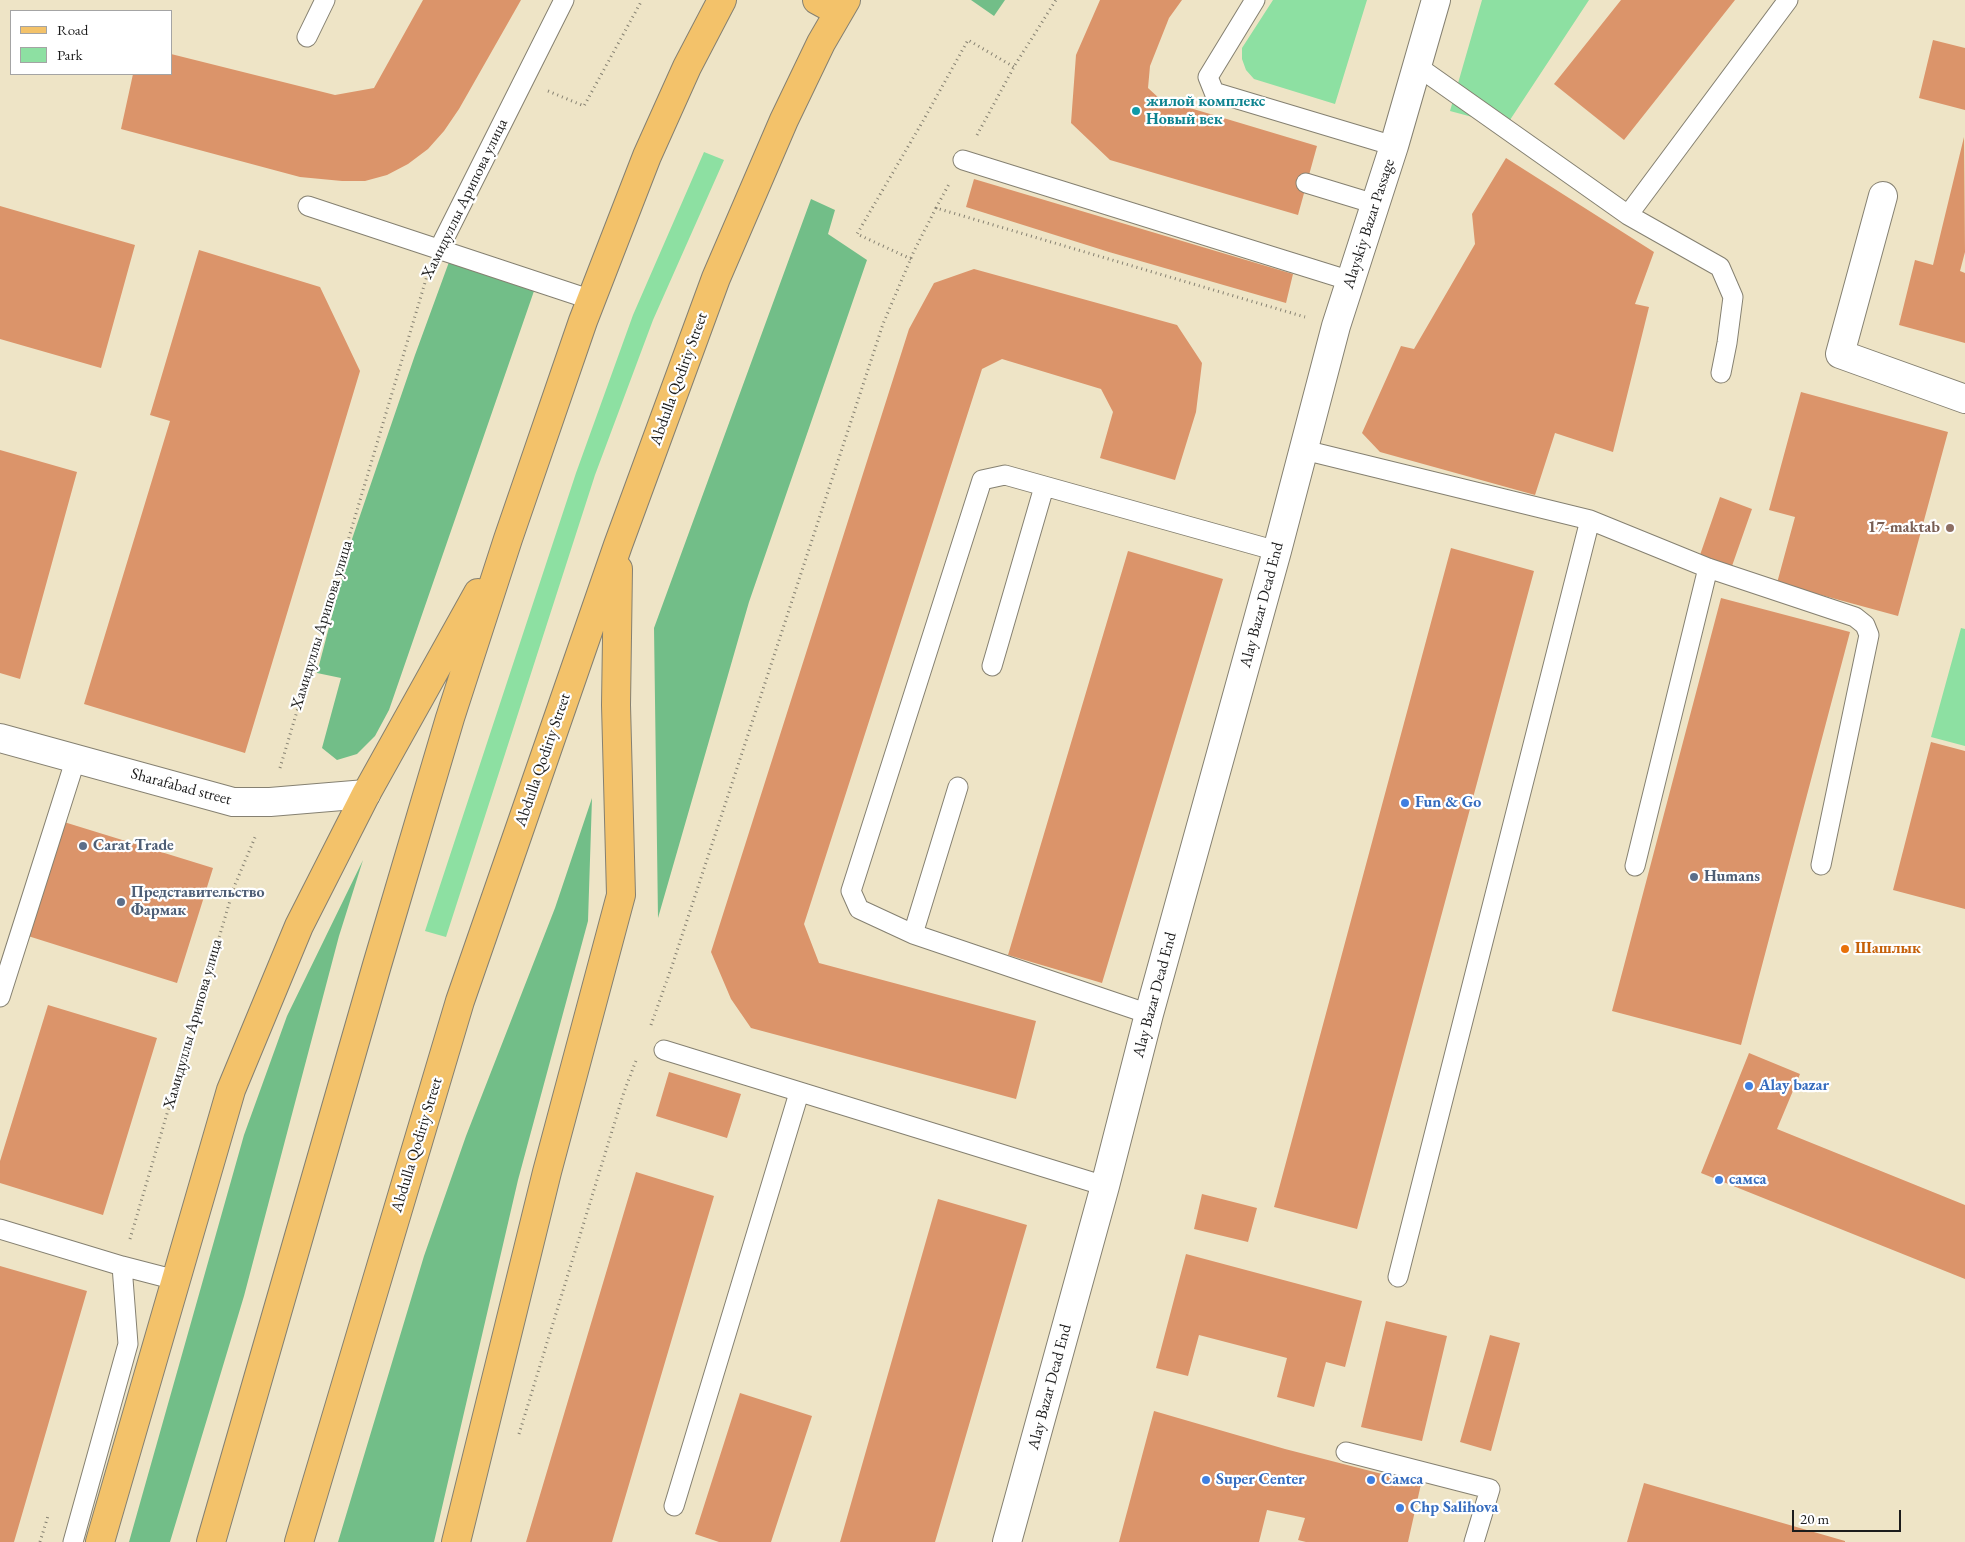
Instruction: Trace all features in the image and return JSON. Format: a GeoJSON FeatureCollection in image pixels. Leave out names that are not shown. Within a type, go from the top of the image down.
{"type":"FeatureCollection","features":[{"type":"Feature","properties":{"kind":"main road"},"geometry":{"type":"LineString","coordinates":[[211,1542],[382,946],[450,718],[508,539],[583,321],[647,156],[687,67],[722,0]]}},
{"type":"Feature","properties":{"kind":"main road","name":"Abdulla Qodiriy Street"},"geometry":{"type":"LineString","coordinates":[[299,1542],[460,1001],[618,545],[716,278],[784,120],[821,43],[834,4]]}},
{"type":"Feature","properties":{"kind":"main road"},"geometry":{"type":"LineString","coordinates":[[100,1542],[230,1090],[299,926],[366,794],[508,539]]}},
{"type":"Feature","properties":{"kind":"main road"},"geometry":{"type":"LineString","coordinates":[[456,1542],[547,1172],[621,895],[616,705],[618,545]]}},
{"type":"Feature","properties":{"kind":"street","name":"Alayskiy Bazar Passage"},"geometry":{"type":"LineString","coordinates":[[1304,450],[1336,326],[1394,146],[1436,0]]}},
{"type":"Feature","properties":{"kind":"street"},"geometry":{"type":"LineString","coordinates":[[1883,196],[1840,354],[1965,399]]}},
{"type":"Feature","properties":{"kind":"street","name":"Alay Bazar Dead End"},"geometry":{"type":"LineString","coordinates":[[1007,1542],[1105,1186],[1149,1014],[1304,450]]}},
{"type":"Feature","properties":{"kind":"street","name":"Sharafabad street"},"geometry":{"type":"LineString","coordinates":[[0,738],[233,802],[270,802],[366,794]]}},
{"type":"Feature","properties":{"kind":"lane"},"geometry":{"type":"LineString","coordinates":[[307,37],[325,0]]}},
{"type":"Feature","properties":{"kind":"lane","name":"Хамидуллы Арипова улица"},"geometry":{"type":"LineString","coordinates":[[439,249],[564,0]]}},
{"type":"Feature","properties":{"kind":"lane"},"geometry":{"type":"LineString","coordinates":[[1255,0],[1208,76],[1214,92],[1394,146]]}},
{"type":"Feature","properties":{"kind":"lane"},"geometry":{"type":"LineString","coordinates":[[1628,215],[1788,0]]}},
{"type":"Feature","properties":{"kind":"lane"},"geometry":{"type":"LineString","coordinates":[[1417,66],[1628,215],[1720,266],[1733,297],[1721,373]]}},
{"type":"Feature","properties":{"kind":"lane"},"geometry":{"type":"LineString","coordinates":[[963,160],[1351,281]]}},
{"type":"Feature","properties":{"kind":"lane"},"geometry":{"type":"LineString","coordinates":[[1306,183],[1375,204]]}},
{"type":"Feature","properties":{"kind":"lane"},"geometry":{"type":"LineString","coordinates":[[308,206],[592,300]]}},
{"type":"Feature","properties":{"kind":"lane"},"geometry":{"type":"LineString","coordinates":[[1304,450],[1590,520],[1708,568],[1855,617],[1865,624],[1869,636],[1820,865]]}},
{"type":"Feature","properties":{"kind":"lane"},"geometry":{"type":"LineString","coordinates":[[1149,1014],[913,934],[859,909],[850,891],[982,480],[1005,475],[1277,552]]}},
{"type":"Feature","properties":{"kind":"lane"},"geometry":{"type":"LineString","coordinates":[[992,666],[1044,487]]}},
{"type":"Feature","properties":{"kind":"lane"},"geometry":{"type":"LineString","coordinates":[[1398,1277],[1590,520]]}},
{"type":"Feature","properties":{"kind":"lane"},"geometry":{"type":"LineString","coordinates":[[1635,866],[1708,568]]}},
{"type":"Feature","properties":{"kind":"lane"},"geometry":{"type":"LineString","coordinates":[[0,997],[76,758]]}},
{"type":"Feature","properties":{"kind":"lane"},"geometry":{"type":"LineString","coordinates":[[913,934],[958,787]]}},
{"type":"Feature","properties":{"kind":"lane"},"geometry":{"type":"LineString","coordinates":[[664,1050],[1105,1186]]}},
{"type":"Feature","properties":{"kind":"lane"},"geometry":{"type":"LineString","coordinates":[[674,1506],[799,1093]]}},
{"type":"Feature","properties":{"kind":"lane"},"geometry":{"type":"LineString","coordinates":[[0,1229],[122,1266],[176,1280]]}},
{"type":"Feature","properties":{"kind":"lane"},"geometry":{"type":"LineString","coordinates":[[73,1542],[128,1344],[122,1266]]}},
{"type":"Feature","properties":{"kind":"lane"},"geometry":{"type":"LineString","coordinates":[[1346,1452],[1490,1489],[1474,1542]]}},
{"type":"Feature","properties":{"kind":"path"},"geometry":{"type":"LineString","coordinates":[[523,80],[584,106],[642,0]]}},
{"type":"Feature","properties":{"kind":"path"},"geometry":{"type":"LineString","coordinates":[[648,1033],[883,324],[911,259],[936,208],[1014,67],[1056,0]]}},
{"type":"Feature","properties":{"kind":"path"},"geometry":{"type":"LineString","coordinates":[[911,259],[857,234],[968,40],[1014,67]]}},
{"type":"Feature","properties":{"kind":"path"},"geometry":{"type":"LineString","coordinates":[[936,208],[1336,326]]}},
{"type":"Feature","properties":{"kind":"path","name":"Хамидуллы Арипова улица"},"geometry":{"type":"LineString","coordinates":[[122,1266],[234,887],[270,802],[429,269],[439,249]]}},
{"type":"Feature","properties":{"kind":"path"},"geometry":{"type":"LineString","coordinates":[[517,1439],[624,1092],[641,1050]]}},
{"type":"Feature","properties":{"kind":"green space"},"geometry":{"type":"Polygon","coordinates":[[[971,0],[1005,0],[994,16],[971,0]]]}},
{"type":"Feature","properties":{"kind":"green space"},"geometry":{"type":"Polygon","coordinates":[[[1273,0],[1367,0],[1335,104],[1254,79],[1246,70],[1242,59],[1242,48],[1273,0]]]}},
{"type":"Feature","properties":{"kind":"green space"},"geometry":{"type":"Polygon","coordinates":[[[1482,0],[1589,0],[1506,126],[1450,111],[1482,0]]]}},
{"type":"Feature","properties":{"kind":"green space"},"geometry":{"type":"Polygon","coordinates":[[[704,152],[724,160],[653,320],[595,475],[446,937],[425,931],[576,473],[633,315],[704,152]]]}},
{"type":"Feature","properties":{"kind":"green space"},"geometry":{"type":"Polygon","coordinates":[[[811,199],[835,210],[828,234],[867,260],[749,602],[658,918],[654,628],[811,199]]]}},
{"type":"Feature","properties":{"kind":"green space"},"geometry":{"type":"Polygon","coordinates":[[[449,262],[534,291],[389,710],[375,736],[357,754],[337,760],[322,748],[341,678],[317,673],[352,539],[449,262]]]}},
{"type":"Feature","properties":{"kind":"green space"},"geometry":{"type":"Polygon","coordinates":[[[1961,628],[1965,629],[1965,746],[1931,737],[1961,628]]]}},
{"type":"Feature","properties":{"kind":"green space"},"geometry":{"type":"Polygon","coordinates":[[[592,798],[588,921],[518,1180],[434,1542],[338,1542],[424,1256],[466,1136],[555,908],[592,798]]]}},
{"type":"Feature","properties":{"kind":"green space"},"geometry":{"type":"Polygon","coordinates":[[[363,860],[339,936],[244,1296],[170,1542],[129,1542],[244,1135],[287,1016],[363,860]]]}},
{"type":"Feature","properties":{"kind":"building"},"geometry":{"type":"Polygon","coordinates":[[[423,0],[521,0],[459,109],[444,131],[428,149],[408,164],[387,175],[365,181],[300,177],[121,129],[133,75],[172,75],[172,54],[335,95],[374,88],[423,0]]]}},
{"type":"Feature","properties":{"kind":"building","name":"жилой комплекс Новый век"},"geometry":{"type":"Polygon","coordinates":[[[1100,0],[1182,0],[1169,18],[1150,66],[1148,88],[1160,99],[1317,146],[1298,215],[1110,160],[1071,123],[1076,55],[1100,0]]]}},
{"type":"Feature","properties":{"kind":"building"},"geometry":{"type":"Polygon","coordinates":[[[1621,0],[1735,0],[1624,140],[1554,84],[1621,0]]]}},
{"type":"Feature","properties":{"kind":"building"},"geometry":{"type":"Polygon","coordinates":[[[1933,40],[1965,48],[1965,110],[1919,98],[1933,40]]]}},
{"type":"Feature","properties":{"kind":"building"},"geometry":{"type":"Polygon","coordinates":[[[1964,137],[1965,252],[1960,271],[1965,273],[1965,343],[1899,325],[1915,260],[1933,265],[1964,137]]]}},
{"type":"Feature","properties":{"kind":"building"},"geometry":{"type":"Polygon","coordinates":[[[1506,158],[1654,252],[1635,304],[1649,307],[1613,452],[1555,433],[1535,495],[1380,452],[1362,433],[1401,346],[1414,349],[1475,244],[1472,214],[1506,158]]]}},
{"type":"Feature","properties":{"kind":"building"},"geometry":{"type":"Polygon","coordinates":[[[974,179],[1293,274],[1286,303],[1109,252],[966,207],[974,179]]]}},
{"type":"Feature","properties":{"kind":"building"},"geometry":{"type":"Polygon","coordinates":[[[0,206],[135,245],[101,368],[0,339],[0,206]]]}},
{"type":"Feature","properties":{"kind":"building"},"geometry":{"type":"Polygon","coordinates":[[[199,250],[320,287],[360,371],[245,753],[84,704],[170,421],[150,415],[199,250]]]}},
{"type":"Feature","properties":{"kind":"building"},"geometry":{"type":"Polygon","coordinates":[[[974,269],[1177,325],[1202,363],[1196,412],[1175,480],[1100,458],[1113,412],[1101,389],[1002,359],[982,369],[804,924],[819,963],[1036,1021],[1016,1099],[751,1028],[731,999],[711,952],[909,329],[934,283],[974,269]]]}},
{"type":"Feature","properties":{"kind":"building"},"geometry":{"type":"Polygon","coordinates":[[[1801,392],[1948,432],[1898,616],[1777,583],[1795,517],[1769,510],[1801,392]]]}},
{"type":"Feature","properties":{"kind":"building"},"geometry":{"type":"Polygon","coordinates":[[[0,450],[77,472],[20,679],[0,673],[0,450]]]}},
{"type":"Feature","properties":{"kind":"building"},"geometry":{"type":"Polygon","coordinates":[[[1720,497],[1752,509],[1732,566],[1700,555],[1720,497]]]}},
{"type":"Feature","properties":{"kind":"building"},"geometry":{"type":"Polygon","coordinates":[[[1451,548],[1534,571],[1357,1229],[1274,1207],[1451,548]]]}},
{"type":"Feature","properties":{"kind":"building"},"geometry":{"type":"Polygon","coordinates":[[[1128,551],[1223,579],[1102,983],[1008,955],[1128,551]]]}},
{"type":"Feature","properties":{"kind":"building"},"geometry":{"type":"Polygon","coordinates":[[[1721,598],[1850,632],[1741,1045],[1612,1011],[1721,598]]]}},
{"type":"Feature","properties":{"kind":"building"},"geometry":{"type":"Polygon","coordinates":[[[1931,742],[1965,751],[1965,909],[1893,890],[1931,742]]]}},
{"type":"Feature","properties":{"kind":"building","name":"Представительство Фармак"},"geometry":{"type":"Polygon","coordinates":[[[64,822],[213,868],[177,983],[28,936],[64,822]]]}},
{"type":"Feature","properties":{"kind":"building"},"geometry":{"type":"Polygon","coordinates":[[[48,1005],[157,1038],[103,1215],[0,1183],[0,1161],[48,1005]]]}},
{"type":"Feature","properties":{"kind":"building"},"geometry":{"type":"Polygon","coordinates":[[[1749,1053],[1800,1074],[1777,1129],[1965,1205],[1965,1279],[1701,1173],[1749,1053]]]}},
{"type":"Feature","properties":{"kind":"building"},"geometry":{"type":"Polygon","coordinates":[[[669,1072],[741,1094],[727,1138],[656,1116],[669,1072]]]}},
{"type":"Feature","properties":{"kind":"building"},"geometry":{"type":"Polygon","coordinates":[[[636,1172],[714,1196],[612,1542],[526,1542],[636,1172]]]}},
{"type":"Feature","properties":{"kind":"building"},"geometry":{"type":"Polygon","coordinates":[[[1202,1194],[1257,1208],[1248,1242],[1194,1229],[1202,1194]]]}},
{"type":"Feature","properties":{"kind":"building"},"geometry":{"type":"Polygon","coordinates":[[[938,1199],[1027,1225],[935,1542],[840,1542],[938,1199]]]}},
{"type":"Feature","properties":{"kind":"building"},"geometry":{"type":"Polygon","coordinates":[[[1186,1254],[1362,1301],[1345,1367],[1326,1362],[1314,1407],[1277,1397],[1287,1358],[1199,1335],[1188,1376],[1156,1368],[1186,1254]]]}},
{"type":"Feature","properties":{"kind":"building"},"geometry":{"type":"Polygon","coordinates":[[[0,1266],[87,1291],[14,1542],[0,1542],[0,1266]]]}},
{"type":"Feature","properties":{"kind":"building"},"geometry":{"type":"Polygon","coordinates":[[[1386,1321],[1447,1336],[1422,1441],[1361,1427],[1386,1321]]]}},
{"type":"Feature","properties":{"kind":"building"},"geometry":{"type":"Polygon","coordinates":[[[1490,1335],[1520,1343],[1491,1451],[1460,1442],[1490,1335]]]}},
{"type":"Feature","properties":{"kind":"building"},"geometry":{"type":"Polygon","coordinates":[[[740,1393],[812,1416],[771,1542],[719,1542],[695,1534],[740,1393]]]}},
{"type":"Feature","properties":{"kind":"building","name":"Super Center"},"geometry":{"type":"Polygon","coordinates":[[[1154,1411],[1285,1449],[1421,1484],[1408,1542],[1306,1542],[1298,1540],[1305,1518],[1267,1510],[1259,1542],[1119,1542],[1154,1411]]]}},
{"type":"Feature","properties":{"kind":"building"},"geometry":{"type":"Polygon","coordinates":[[[1644,1483],[1845,1541],[1845,1542],[1627,1542],[1644,1483]]]}},
{"type":"Feature","properties":{"kind":"place","name":"жилой комплекс Новый век"},"geometry":{"type":"Point","coordinates":[1136,111]}},
{"type":"Feature","properties":{"kind":"place","name":"17-maktab"},"geometry":{"type":"Point","coordinates":[1950,528]}},
{"type":"Feature","properties":{"kind":"place","name":"Fun & Go"},"geometry":{"type":"Point","coordinates":[1405,803]}},
{"type":"Feature","properties":{"kind":"place","name":"Carat Trade"},"geometry":{"type":"Point","coordinates":[83,846]}},
{"type":"Feature","properties":{"kind":"place","name":"Humans"},"geometry":{"type":"Point","coordinates":[1694,877]}},
{"type":"Feature","properties":{"kind":"place","name":"Представительство Фармак"},"geometry":{"type":"Point","coordinates":[121,902]}},
{"type":"Feature","properties":{"kind":"place","name":"Шашлык"},"geometry":{"type":"Point","coordinates":[1845,949]}},
{"type":"Feature","properties":{"kind":"place","name":"Alay bazar"},"geometry":{"type":"Point","coordinates":[1749,1086]}},
{"type":"Feature","properties":{"kind":"place","name":"самса"},"geometry":{"type":"Point","coordinates":[1719,1180]}},
{"type":"Feature","properties":{"kind":"place","name":"Super Center"},"geometry":{"type":"Point","coordinates":[1206,1480]}},
{"type":"Feature","properties":{"kind":"place","name":"Самса"},"geometry":{"type":"Point","coordinates":[1371,1480]}},
{"type":"Feature","properties":{"kind":"place","name":"Chp Salihova"},"geometry":{"type":"Point","coordinates":[1400,1508]}}]}
